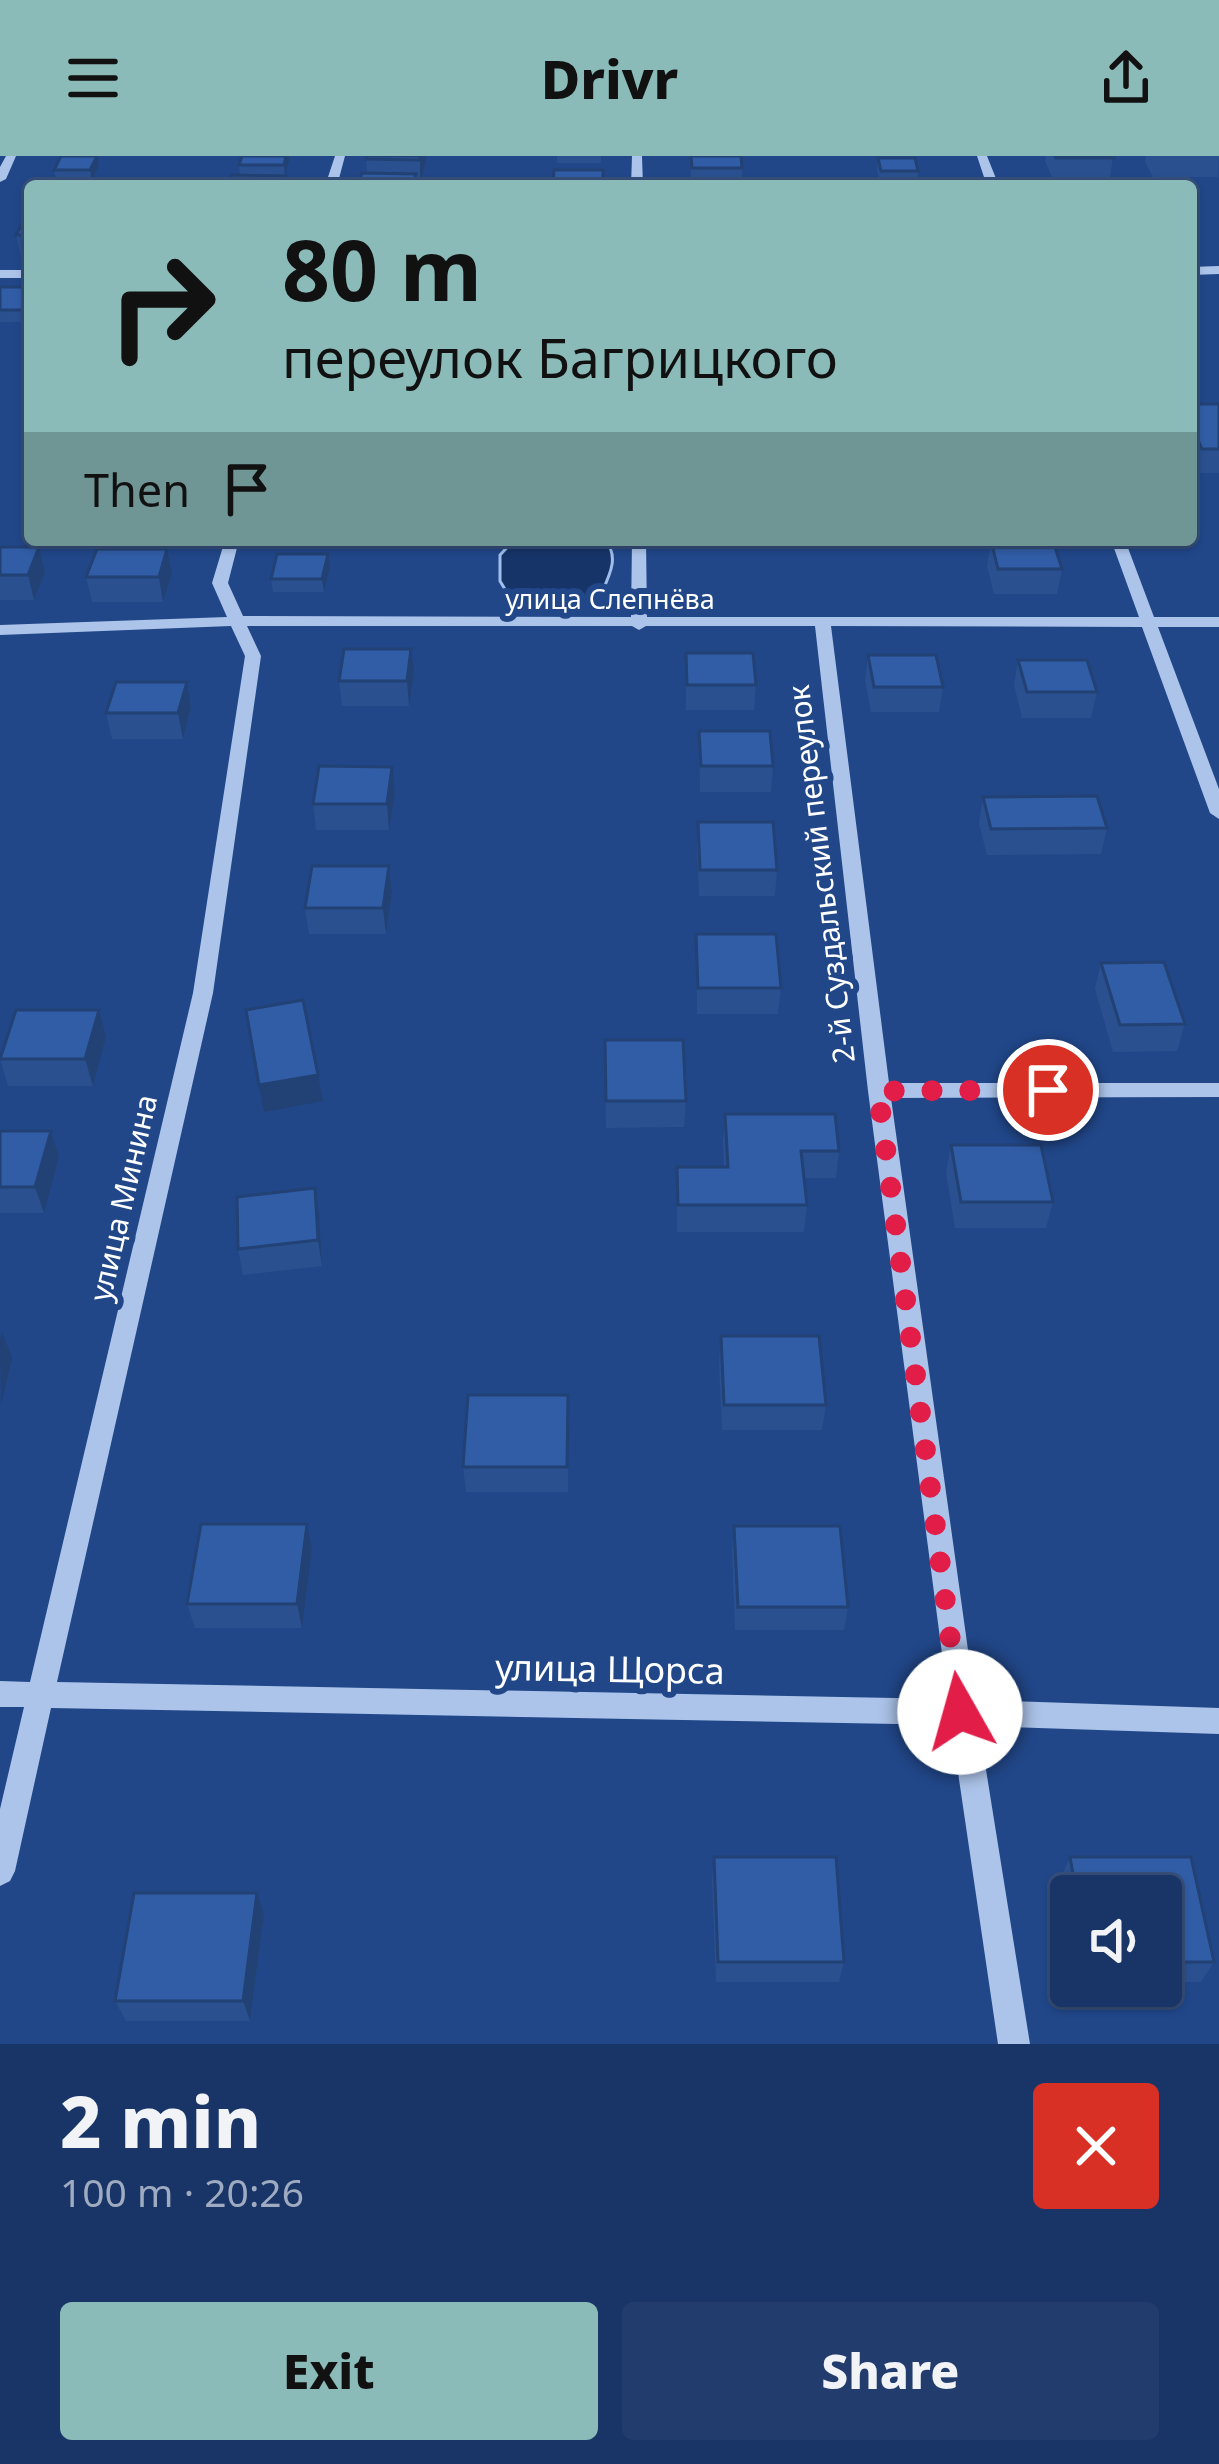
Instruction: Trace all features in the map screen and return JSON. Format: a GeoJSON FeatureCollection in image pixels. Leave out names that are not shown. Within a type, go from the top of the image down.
{"type":"FeatureCollection","features":[{"type":"Feature","properties":{"kind":"street"},"geometry":{"type":"LineString","coordinates":[[0,179],[11,156]]}},
{"type":"Feature","properties":{"kind":"street","name":"улица Минина"},"geometry":{"type":"LineString","coordinates":[[0,1871],[203,993],[253,656],[220,583],[230,546]]}},
{"type":"Feature","properties":{"kind":"street"},"geometry":{"type":"LineString","coordinates":[[639,546],[640,625]]}},
{"type":"Feature","properties":{"kind":"street"},"geometry":{"type":"LineString","coordinates":[[1120,546],[1219,813]]}},
{"type":"Feature","properties":{"kind":"street","name":"улица Слепнёва"},"geometry":{"type":"LineString","coordinates":[[0,630],[237,621],[1219,622]]}},
{"type":"Feature","properties":{"kind":"street","name":"2-й Суздальский переулок"},"geometry":{"type":"LineString","coordinates":[[823,624],[878,1091],[960,1712],[1014,2044]]}},
{"type":"Feature","properties":{"kind":"street"},"geometry":{"type":"LineString","coordinates":[[878,1091],[1219,1090]]}},
{"type":"Feature","properties":{"kind":"street","name":"улица Щорса"},"geometry":{"type":"LineString","coordinates":[[0,1694],[1219,1721]]}},
{"type":"Feature","properties":{"kind":"water"},"geometry":{"type":"Polygon","coordinates":[[[508,546],[609,546],[612,560],[601,594],[574,602],[511,599],[500,581],[500,555],[508,546]]]}},
{"type":"Feature","properties":{"kind":"building"},"geometry":{"type":"Polygon","coordinates":[[[61,156],[97,156],[90,170],[54,170],[61,156]]]}},
{"type":"Feature","properties":{"kind":"building"},"geometry":{"type":"Polygon","coordinates":[[[242,156],[286,156],[284,165],[239,165],[242,156]]]}},
{"type":"Feature","properties":{"kind":"building"},"geometry":{"type":"Polygon","coordinates":[[[367,156],[420,156],[419,160],[367,156]]]}},
{"type":"Feature","properties":{"kind":"building"},"geometry":{"type":"Polygon","coordinates":[[[691,156],[741,156],[742,168],[692,168],[691,156]]]}},
{"type":"Feature","properties":{"kind":"building"},"geometry":{"type":"Polygon","coordinates":[[[1113,156],[1114,158],[1056,158],[1113,156]]]}},
{"type":"Feature","properties":{"kind":"building"},"geometry":{"type":"Polygon","coordinates":[[[878,158],[915,158],[918,171],[881,171],[878,158]]]}},
{"type":"Feature","properties":{"kind":"building"},"geometry":{"type":"Polygon","coordinates":[[[554,170],[603,170],[603,180],[553,180],[554,170]]]}},
{"type":"Feature","properties":{"kind":"building"},"geometry":{"type":"Polygon","coordinates":[[[362,173],[416,174],[414,180],[359,180],[362,173]]]}},
{"type":"Feature","properties":{"kind":"building"},"geometry":{"type":"Polygon","coordinates":[[[232,175],[285,176],[283,180],[229,180],[232,175]]]}},
{"type":"Feature","properties":{"kind":"building"},"geometry":{"type":"Polygon","coordinates":[[[0,287],[24,287],[22,310],[0,310],[0,287]]]}},
{"type":"Feature","properties":{"kind":"building"},"geometry":{"type":"Polygon","coordinates":[[[1197,404],[1219,404],[1219,449],[1202,449],[1197,438],[1197,404]]]}},
{"type":"Feature","properties":{"kind":"building"},"geometry":{"type":"Polygon","coordinates":[[[992,546],[1055,546],[1062,569],[998,569],[992,546]]]}},
{"type":"Feature","properties":{"kind":"building"},"geometry":{"type":"Polygon","coordinates":[[[0,547],[39,547],[28,575],[0,575],[0,547]]]}},
{"type":"Feature","properties":{"kind":"building"},"geometry":{"type":"Polygon","coordinates":[[[97,549],[167,549],[159,577],[86,577],[97,549]]]}},
{"type":"Feature","properties":{"kind":"building"},"geometry":{"type":"Polygon","coordinates":[[[277,554],[328,554],[322,579],[271,579],[277,554]]]}},
{"type":"Feature","properties":{"kind":"building"},"geometry":{"type":"Polygon","coordinates":[[[344,649],[411,649],[407,681],[339,681],[344,649]]]}},
{"type":"Feature","properties":{"kind":"building"},"geometry":{"type":"Polygon","coordinates":[[[686,653],[753,653],[756,685],[687,685],[686,653]]]}},
{"type":"Feature","properties":{"kind":"building"},"geometry":{"type":"Polygon","coordinates":[[[868,655],[936,655],[943,687],[874,687],[868,655]]]}},
{"type":"Feature","properties":{"kind":"building"},"geometry":{"type":"Polygon","coordinates":[[[1018,660],[1087,660],[1097,692],[1027,692],[1018,660]]]}},
{"type":"Feature","properties":{"kind":"building"},"geometry":{"type":"Polygon","coordinates":[[[116,682],[187,682],[178,713],[106,713],[116,682]]]}},
{"type":"Feature","properties":{"kind":"building"},"geometry":{"type":"Polygon","coordinates":[[[699,731],[770,731],[773,766],[701,766],[699,731]]]}},
{"type":"Feature","properties":{"kind":"building"},"geometry":{"type":"Polygon","coordinates":[[[319,766],[392,767],[387,804],[313,804],[319,766]]]}},
{"type":"Feature","properties":{"kind":"building"},"geometry":{"type":"Polygon","coordinates":[[[1097,796],[1107,828],[991,829],[983,797],[1097,796]]]}},
{"type":"Feature","properties":{"kind":"building"},"geometry":{"type":"Polygon","coordinates":[[[698,822],[773,822],[777,870],[700,870],[698,822]]]}},
{"type":"Feature","properties":{"kind":"building"},"geometry":{"type":"Polygon","coordinates":[[[312,866],[389,866],[383,908],[305,908],[312,866]]]}},
{"type":"Feature","properties":{"kind":"building"},"geometry":{"type":"Polygon","coordinates":[[[696,934],[776,934],[781,988],[698,988],[696,934]]]}},
{"type":"Feature","properties":{"kind":"building"},"geometry":{"type":"Polygon","coordinates":[[[1164,962],[1185,1024],[1120,1025],[1101,963],[1164,962]]]}},
{"type":"Feature","properties":{"kind":"building"},"geometry":{"type":"Polygon","coordinates":[[[303,1000],[318,1075],[259,1085],[246,1010],[303,1000]]]}},
{"type":"Feature","properties":{"kind":"building"},"geometry":{"type":"Polygon","coordinates":[[[16,1010],[99,1010],[85,1059],[0,1059],[16,1010]]]}},
{"type":"Feature","properties":{"kind":"building"},"geometry":{"type":"Polygon","coordinates":[[[605,1040],[683,1040],[686,1101],[606,1101],[605,1040]]]}},
{"type":"Feature","properties":{"kind":"building"},"geometry":{"type":"Polygon","coordinates":[[[725,1114],[835,1114],[839,1151],[801,1151],[807,1205],[678,1205],[677,1167],[728,1167],[725,1114]]]}},
{"type":"Feature","properties":{"kind":"building"},"geometry":{"type":"Polygon","coordinates":[[[0,1131],[51,1131],[35,1187],[0,1187],[0,1131]]]}},
{"type":"Feature","properties":{"kind":"building"},"geometry":{"type":"Polygon","coordinates":[[[951,1145],[1041,1145],[1053,1202],[961,1202],[951,1145]]]}},
{"type":"Feature","properties":{"kind":"building"},"geometry":{"type":"Polygon","coordinates":[[[315,1188],[318,1240],[238,1249],[237,1197],[315,1188]]]}},
{"type":"Feature","properties":{"kind":"building"},"geometry":{"type":"Polygon","coordinates":[[[721,1336],[819,1336],[826,1405],[724,1405],[721,1336]]]}},
{"type":"Feature","properties":{"kind":"building"},"geometry":{"type":"Polygon","coordinates":[[[468,1395],[568,1395],[567,1467],[463,1467],[468,1395]]]}},
{"type":"Feature","properties":{"kind":"building"},"geometry":{"type":"Polygon","coordinates":[[[201,1524],[307,1524],[297,1604],[187,1604],[201,1524]]]}},
{"type":"Feature","properties":{"kind":"building"},"geometry":{"type":"Polygon","coordinates":[[[734,1526],[840,1526],[848,1607],[738,1607],[734,1526]]]}},
{"type":"Feature","properties":{"kind":"building"},"geometry":{"type":"Polygon","coordinates":[[[714,1857],[836,1857],[844,1962],[718,1962],[714,1857]]]}},
{"type":"Feature","properties":{"kind":"building"},"geometry":{"type":"Polygon","coordinates":[[[1070,1857],[1191,1857],[1214,1962],[1182,1962],[1182,1875],[1073,1875],[1070,1857]]]}},
{"type":"Feature","properties":{"kind":"building"},"geometry":{"type":"Polygon","coordinates":[[[134,1893],[257,1893],[243,2001],[115,2001],[134,1893]]]}},
{"type":"Feature","properties":{"kind":"route"},"geometry":{"type":"LineString","coordinates":[[960,1712],[878,1091],[1048,1090]]}}]}
